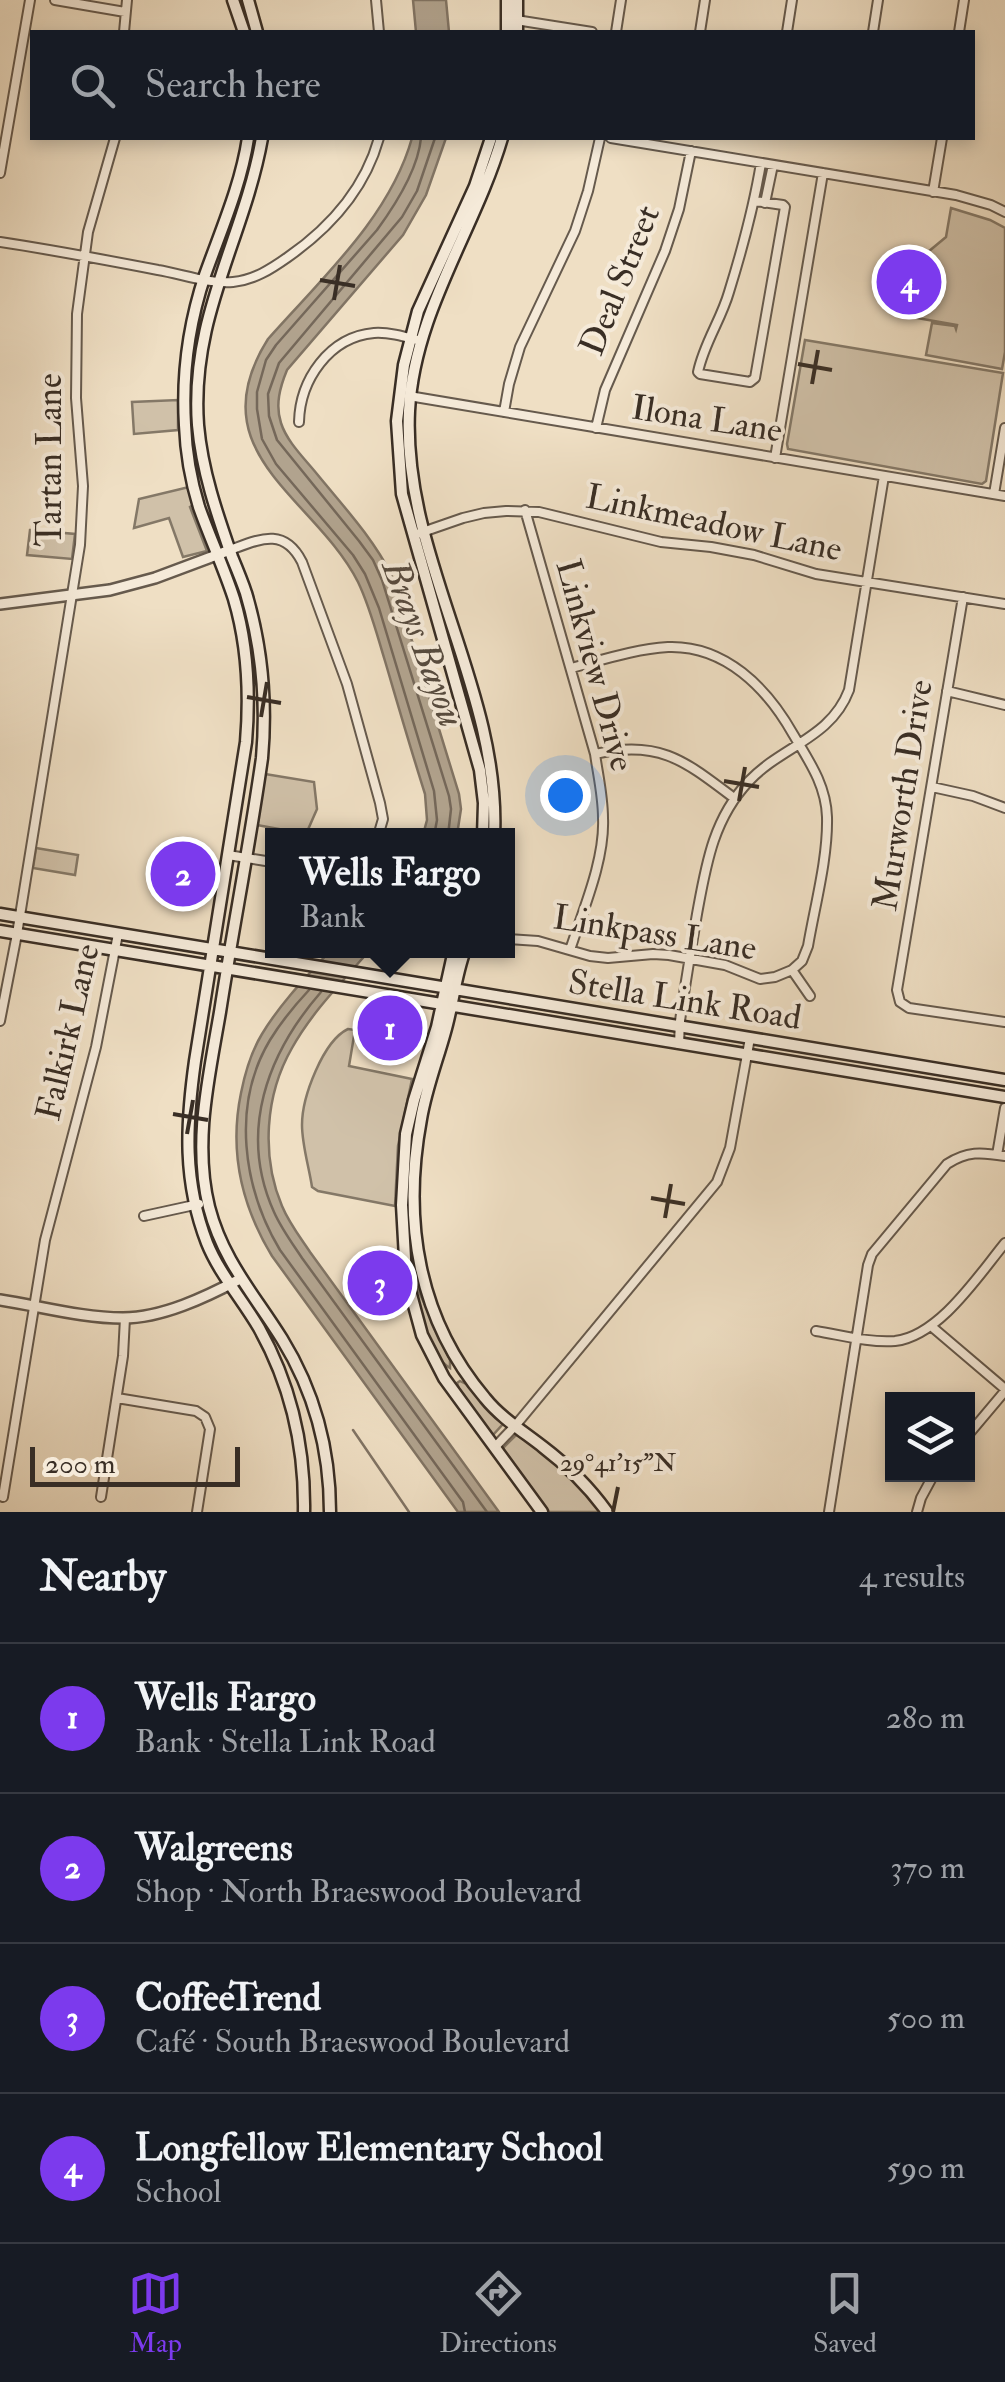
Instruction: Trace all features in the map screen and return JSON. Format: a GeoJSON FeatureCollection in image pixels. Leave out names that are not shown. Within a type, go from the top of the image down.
{"type":"FeatureCollection","features":[{"type":"Feature","properties":{"kind":"main road"},"geometry":{"type":"LineString","coordinates":[[233,0],[243,30]]}},
{"type":"Feature","properties":{"kind":"main road"},"geometry":{"type":"LineString","coordinates":[[248,0],[256,30]]}},
{"type":"Feature","properties":{"kind":"main road"},"geometry":{"type":"LineString","coordinates":[[507,0],[514,24]]}},
{"type":"Feature","properties":{"kind":"main road"},"geometry":{"type":"LineString","coordinates":[[514,24],[517,0]]}},
{"type":"Feature","properties":{"kind":"main road"},"geometry":{"type":"LineString","coordinates":[[248,140],[204,279],[186,355],[184,401],[192,478],[198,505],[234,600],[248,675],[246,742],[192,1084],[187,1148],[195,1205],[208,1245],[283,1341],[310,1398],[323,1439],[330,1512]]}},
{"type":"Feature","properties":{"kind":"main road"},"geometry":{"type":"LineString","coordinates":[[261,140],[206,321],[197,401],[203,462],[246,591],[262,666],[265,706],[263,745],[208,1086],[202,1158],[216,1230],[235,1282],[271,1351],[291,1402],[302,1456],[304,1512]]}},
{"type":"Feature","properties":{"kind":"main road"},"geometry":{"type":"LineString","coordinates":[[483,828],[484,803],[476,754],[419,533],[405,396],[422,299],[475,186],[490,140]]}},
{"type":"Feature","properties":{"kind":"main road"},"geometry":{"type":"LineString","coordinates":[[415,340],[484,193],[501,140]]}},
{"type":"Feature","properties":{"kind":"main road"},"geometry":{"type":"LineString","coordinates":[[184,401],[197,401]]}},
{"type":"Feature","properties":{"kind":"main road"},"geometry":{"type":"LineString","coordinates":[[419,533],[484,732],[493,786],[494,828]]}},
{"type":"Feature","properties":{"kind":"main road"},"geometry":{"type":"LineString","coordinates":[[248,675],[262,666]]}},
{"type":"Feature","properties":{"kind":"main road","name":"Stella Link Road"},"geometry":{"type":"LineString","coordinates":[[0,914],[265,957]]}},
{"type":"Feature","properties":{"kind":"main road","name":"Stella Link Road"},"geometry":{"type":"LineString","coordinates":[[0,932],[1005,1098]]}},
{"type":"Feature","properties":{"kind":"main road","name":"Stella Link Road"},"geometry":{"type":"LineString","coordinates":[[272,958],[1005,1080]]}},
{"type":"Feature","properties":{"kind":"main road"},"geometry":{"type":"LineString","coordinates":[[453,958],[410,1164],[402,1229],[406,1276],[422,1335],[444,1378],[542,1512]]}},
{"type":"Feature","properties":{"kind":"main road"},"geometry":{"type":"LineString","coordinates":[[449,988],[462,958]]}},
{"type":"Feature","properties":{"kind":"main road"},"geometry":{"type":"LineString","coordinates":[[606,1032],[608,1014]]}},
{"type":"Feature","properties":{"kind":"main road"},"geometry":{"type":"LineString","coordinates":[[826,1068],[832,1059],[874,1058]]}},
{"type":"Feature","properties":{"kind":"main road"},"geometry":{"type":"LineString","coordinates":[[192,1084],[208,1086]]}},
{"type":"Feature","properties":{"kind":"main road"},"geometry":{"type":"LineString","coordinates":[[410,1164],[422,1273],[440,1331],[460,1368],[489,1404],[573,1472],[607,1512]]}},
{"type":"Feature","properties":{"kind":"main road"},"geometry":{"type":"LineString","coordinates":[[406,1276],[422,1273]]}},
{"type":"Feature","properties":{"kind":"main road"},"geometry":{"type":"LineString","coordinates":[[444,1378],[460,1368]]}},
{"type":"Feature","properties":{"kind":"main road"},"geometry":{"type":"LineString","coordinates":[[291,1402],[310,1398]]}},
{"type":"Feature","properties":{"kind":"street"},"geometry":{"type":"LineString","coordinates":[[0,173],[30,0]]}},
{"type":"Feature","properties":{"kind":"street"},"geometry":{"type":"LineString","coordinates":[[55,0],[125,12]]}},
{"type":"Feature","properties":{"kind":"street"},"geometry":{"type":"LineString","coordinates":[[124,30],[127,0]]}},
{"type":"Feature","properties":{"kind":"street"},"geometry":{"type":"LineString","coordinates":[[376,0],[379,30]]}},
{"type":"Feature","properties":{"kind":"street"},"geometry":{"type":"LineString","coordinates":[[616,30],[621,0]]}},
{"type":"Feature","properties":{"kind":"street"},"geometry":{"type":"LineString","coordinates":[[700,30],[705,0]]}},
{"type":"Feature","properties":{"kind":"street"},"geometry":{"type":"LineString","coordinates":[[787,30],[792,0]]}},
{"type":"Feature","properties":{"kind":"street"},"geometry":{"type":"LineString","coordinates":[[873,30],[878,0]]}},
{"type":"Feature","properties":{"kind":"street"},"geometry":{"type":"LineString","coordinates":[[959,30],[964,0]]}},
{"type":"Feature","properties":{"kind":"street"},"geometry":{"type":"LineString","coordinates":[[514,24],[572,30]]}},
{"type":"Feature","properties":{"kind":"street","name":"Tartan Lane"},"geometry":{"type":"LineString","coordinates":[[0,1021],[83,517],[77,314],[93,213],[114,140]]}},
{"type":"Feature","properties":{"kind":"street"},"geometry":{"type":"LineString","coordinates":[[0,242],[235,282],[260,274],[323,229],[361,180],[378,140]]}},
{"type":"Feature","properties":{"kind":"street"},"geometry":{"type":"LineString","coordinates":[[504,412],[520,348],[574,231],[600,140]]}},
{"type":"Feature","properties":{"kind":"street"},"geometry":{"type":"LineString","coordinates":[[623,140],[956,195],[1005,212]]}},
{"type":"Feature","properties":{"kind":"street"},"geometry":{"type":"LineString","coordinates":[[933,192],[942,140]]}},
{"type":"Feature","properties":{"kind":"street","name":"Deal Street"},"geometry":{"type":"LineString","coordinates":[[596,428],[605,390],[665,251],[691,151]]}},
{"type":"Feature","properties":{"kind":"street"},"geometry":{"type":"LineString","coordinates":[[760,202],[761,163]]}},
{"type":"Feature","properties":{"kind":"street"},"geometry":{"type":"LineString","coordinates":[[760,202],[783,204],[785,208],[755,378],[750,382],[700,374],[702,351],[728,296],[772,165]]}},
{"type":"Feature","properties":{"kind":"street"},"geometry":{"type":"LineString","coordinates":[[775,458],[823,173]]}},
{"type":"Feature","properties":{"kind":"street"},"geometry":{"type":"LineString","coordinates":[[299,422],[308,380],[335,348],[366,334],[386,333],[415,340]]}},
{"type":"Feature","properties":{"kind":"street","name":"Ilona Lane"},"geometry":{"type":"LineString","coordinates":[[405,396],[1005,496]]}},
{"type":"Feature","properties":{"kind":"street"},"geometry":{"type":"LineString","coordinates":[[994,494],[1005,428]]}},
{"type":"Feature","properties":{"kind":"street"},"geometry":{"type":"LineString","coordinates":[[679,1044],[690,958],[711,844],[720,821],[759,770],[826,726],[844,702],[852,678],[884,476]]}},
{"type":"Feature","properties":{"kind":"street","name":"Linkmeadow Lane"},"geometry":{"type":"LineString","coordinates":[[419,533],[484,513],[525,510],[661,542],[754,555],[816,574],[1005,604]]}},
{"type":"Feature","properties":{"kind":"street","name":"Linkview Drive"},"geometry":{"type":"LineString","coordinates":[[525,510],[595,754],[604,818],[602,844],[570,950]]}},
{"type":"Feature","properties":{"kind":"street"},"geometry":{"type":"LineString","coordinates":[[0,604],[110,590],[263,539],[278,540],[293,548],[302,562],[347,684],[380,803],[380,828]]}},
{"type":"Feature","properties":{"kind":"street","name":"Murworth Drive"},"geometry":{"type":"LineString","coordinates":[[963,597],[897,990],[900,1002],[909,1008],[1005,1022]]}},
{"type":"Feature","properties":{"kind":"street"},"geometry":{"type":"LineString","coordinates":[[571,668],[673,647],[719,659],[750,677],[774,702],[822,789],[827,828],[806,953],[792,970],[810,996]]}},
{"type":"Feature","properties":{"kind":"street"},"geometry":{"type":"LineString","coordinates":[[948,691],[1005,705]]}},
{"type":"Feature","properties":{"kind":"street"},"geometry":{"type":"LineString","coordinates":[[595,754],[624,749],[658,751],[690,765],[734,798]]}},
{"type":"Feature","properties":{"kind":"street"},"geometry":{"type":"LineString","coordinates":[[932,787],[1005,808]]}},
{"type":"Feature","properties":{"kind":"street"},"geometry":{"type":"LineString","coordinates":[[228,855],[265,861]]}},
{"type":"Feature","properties":{"kind":"street","name":"Falkirk Lane"},"geometry":{"type":"LineString","coordinates":[[3,1497],[44,1240],[96,1046],[118,934]]}},
{"type":"Feature","properties":{"kind":"street","name":"Linkpass Lane"},"geometry":{"type":"LineString","coordinates":[[515,939],[608,958],[653,954],[690,958],[760,978],[792,970]]}},
{"type":"Feature","properties":{"kind":"street"},"geometry":{"type":"LineString","coordinates":[[495,1447],[717,1182],[730,1148],[750,1038]]}},
{"type":"Feature","properties":{"kind":"street"},"geometry":{"type":"LineString","coordinates":[[828,1512],[868,1265],[879,1244],[947,1164],[971,1153],[1001,1155],[1005,1108]]}},
{"type":"Feature","properties":{"kind":"street"},"geometry":{"type":"LineString","coordinates":[[144,1216],[208,1201]]}},
{"type":"Feature","properties":{"kind":"street"},"geometry":{"type":"LineString","coordinates":[[816,1331],[898,1340],[917,1335],[942,1318],[1005,1243]]}},
{"type":"Feature","properties":{"kind":"street"},"geometry":{"type":"LineString","coordinates":[[0,1300],[125,1318],[161,1312],[235,1282]]}},
{"type":"Feature","properties":{"kind":"street"},"geometry":{"type":"LineString","coordinates":[[101,1498],[125,1318]]}},
{"type":"Feature","properties":{"kind":"street"},"geometry":{"type":"LineString","coordinates":[[931,1326],[1005,1390],[975,1426]]}},
{"type":"Feature","properties":{"kind":"street"},"geometry":{"type":"LineString","coordinates":[[117,1398],[196,1411],[205,1417],[210,1429],[197,1512]]}},
{"type":"Feature","properties":{"kind":"street"},"geometry":{"type":"LineString","coordinates":[[918,1512],[930,1482]]}},
{"type":"Feature","properties":{"kind":"shaded area"},"geometry":{"type":"Polygon","coordinates":[[[951,208],[1005,228],[1002,369],[926,355],[932,323],[956,329],[957,325],[917,318],[928,252],[946,237],[951,208]]]}},
{"type":"Feature","properties":{"kind":"shaded area"},"geometry":{"type":"Polygon","coordinates":[[[805,340],[1003,373],[986,481],[982,484],[788,449],[805,340]]]}},
{"type":"Feature","properties":{"kind":"shaded area"},"geometry":{"type":"Polygon","coordinates":[[[178,400],[178,430],[134,434],[132,402],[178,400]]]}},
{"type":"Feature","properties":{"kind":"shaded area"},"geometry":{"type":"Polygon","coordinates":[[[189,487],[193,505],[190,507],[207,551],[183,557],[169,518],[134,528],[139,499],[189,487]]]}},
{"type":"Feature","properties":{"kind":"shaded area"},"geometry":{"type":"Polygon","coordinates":[[[30,530],[75,534],[72,559],[27,555],[30,530]]]}},
{"type":"Feature","properties":{"kind":"shaded area"},"geometry":{"type":"Polygon","coordinates":[[[265,774],[314,782],[317,809],[309,828],[257,825],[265,774]]]}},
{"type":"Feature","properties":{"kind":"shaded area"},"geometry":{"type":"Polygon","coordinates":[[[36,848],[78,855],[75,875],[33,868],[36,848]]]}},
{"type":"Feature","properties":{"kind":"shaded area"},"geometry":{"type":"Polygon","coordinates":[[[348,1029],[355,1030],[349,1066],[412,1079],[398,1146],[395,1206],[312,1187],[302,1133],[303,1113],[322,1057],[348,1029]]]}},
{"type":"Feature","properties":{"kind":"shaded area"},"geometry":{"type":"Polygon","coordinates":[[[415,1283],[450,1360],[450,1368],[435,1353],[425,1330],[415,1283]]]}},
{"type":"Feature","properties":{"kind":"shaded area"},"geometry":{"type":"Polygon","coordinates":[[[460,1381],[503,1424],[492,1436],[459,1389],[460,1381]]]}},
{"type":"Feature","properties":{"kind":"shaded area"},"geometry":{"type":"Polygon","coordinates":[[[516,1435],[563,1469],[601,1512],[547,1512],[502,1449],[516,1435]]]}},
{"type":"Feature","properties":{"kind":"water"},"geometry":{"type":"Polygon","coordinates":[[[413,0],[446,0],[449,30],[416,30],[413,0]]]}},
{"type":"Feature","properties":{"kind":"water"},"geometry":{"type":"Polygon","coordinates":[[[411,140],[445,140],[426,195],[403,235],[287,370],[278,410],[292,444],[367,536],[392,576],[459,794],[458,828],[425,828],[425,794],[358,582],[339,552],[270,471],[253,444],[246,413],[249,379],[268,339],[352,246],[402,167],[411,140]]]}},
{"type":"Feature","properties":{"kind":"water"},"geometry":{"type":"Polygon","coordinates":[[[324,958],[363,958],[309,1022],[276,1085],[269,1146],[282,1206],[310,1252],[499,1512],[458,1512],[272,1256],[252,1217],[237,1157],[241,1093],[258,1041],[324,958]]]}},
{"type":"Feature","properties":{"kind":"waterway"},"geometry":{"type":"LineString","coordinates":[[353,1430],[409,1512]]}},
{"type":"Feature","properties":{"kind":"place","name":"Longfellow Elementary School"},"geometry":{"type":"Point","coordinates":[909,282]}},
{"type":"Feature","properties":{"kind":"place","name":"Walgreens"},"geometry":{"type":"Point","coordinates":[183,874]}},
{"type":"Feature","properties":{"kind":"place","name":"Wells Fargo"},"geometry":{"type":"Point","coordinates":[390,1028]}},
{"type":"Feature","properties":{"kind":"place","name":"CoffeeTrend"},"geometry":{"type":"Point","coordinates":[380,1283]}},
{"type":"Feature","properties":{"kind":"water label","name":"Brays Bayou"},"geometry":{"type":"Point","coordinates":[424,643]}}]}
